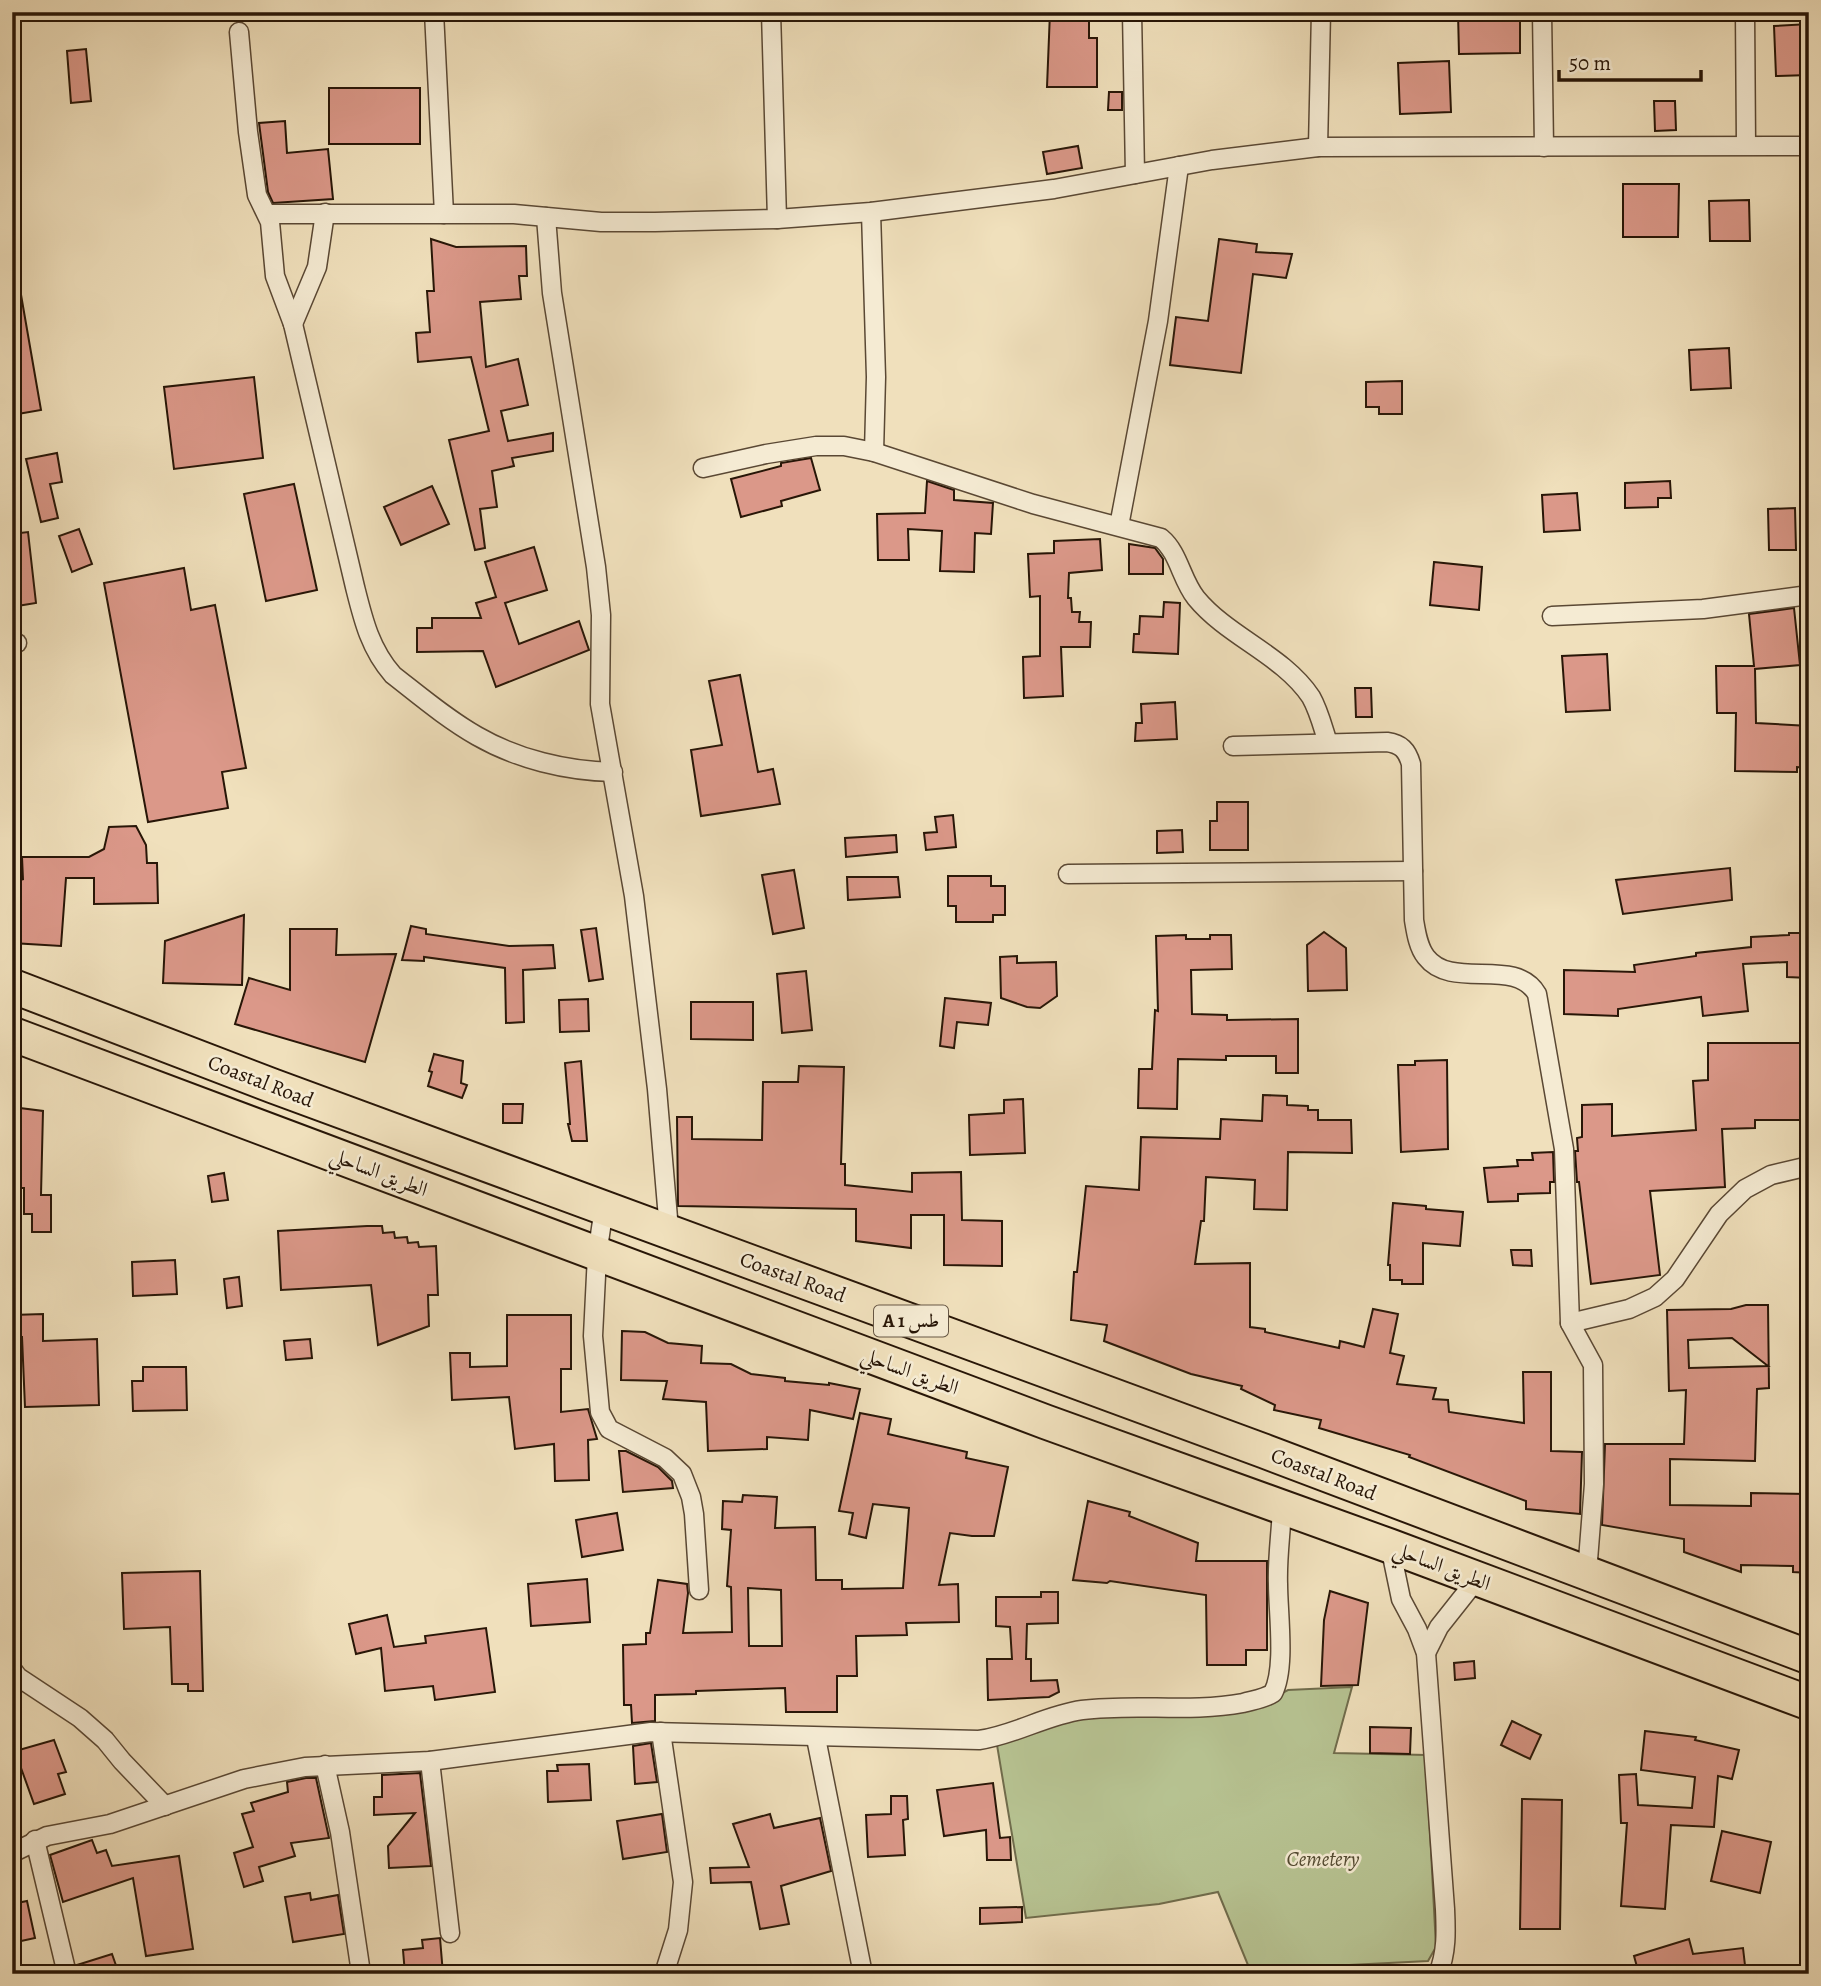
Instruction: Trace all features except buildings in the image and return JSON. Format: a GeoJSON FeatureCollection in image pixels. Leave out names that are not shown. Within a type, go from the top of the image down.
{"type":"FeatureCollection","features":[{"type":"Feature","properties":{"kind":"highway","name":"Coastal Road"},"geometry":{"type":"LineString","coordinates":[[12,986],[1809,1657]]}},
{"type":"Feature","properties":{"kind":"highway","name":"الطريق الساحلي"},"geometry":{"type":"LineString","coordinates":[[12,1034],[597,1255],[1809,1703]]}},
{"type":"Feature","properties":{"kind":"street"},"geometry":{"type":"LineString","coordinates":[[434,12],[444,214]]}},
{"type":"Feature","properties":{"kind":"street"},"geometry":{"type":"LineString","coordinates":[[771,12],[777,219]]}},
{"type":"Feature","properties":{"kind":"street"},"geometry":{"type":"LineString","coordinates":[[1132,12],[1135,174]]}},
{"type":"Feature","properties":{"kind":"street"},"geometry":{"type":"LineString","coordinates":[[1318,147],[1321,12]]}},
{"type":"Feature","properties":{"kind":"street"},"geometry":{"type":"LineString","coordinates":[[1542,12],[1544,147]]}},
{"type":"Feature","properties":{"kind":"street"},"geometry":{"type":"LineString","coordinates":[[1745,12],[1746,145]]}},
{"type":"Feature","properties":{"kind":"street"},"geometry":{"type":"LineString","coordinates":[[239,32],[247,132],[257,195],[268,214],[272,232],[275,276],[293,324],[365,625],[382,663],[434,707],[475,736],[498,747],[572,769],[612,772]]}},
{"type":"Feature","properties":{"kind":"street"},"geometry":{"type":"LineString","coordinates":[[268,214],[444,214],[628,222],[777,219],[871,212],[1054,189],[1273,151],[1318,147],[1809,146]]}},
{"type":"Feature","properties":{"kind":"street"},"geometry":{"type":"LineString","coordinates":[[1119,526],[1158,321],[1179,166]]}},
{"type":"Feature","properties":{"kind":"street"},"geometry":{"type":"LineString","coordinates":[[871,212],[876,377],[874,452]]}},
{"type":"Feature","properties":{"kind":"street"},"geometry":{"type":"LineString","coordinates":[[293,324],[317,267],[325,213]]}},
{"type":"Feature","properties":{"kind":"street"},"geometry":{"type":"LineString","coordinates":[[546,217],[552,293],[596,567],[601,615],[600,704],[634,896],[644,972],[669,1230]]}},
{"type":"Feature","properties":{"kind":"street"},"geometry":{"type":"LineString","coordinates":[[703,468],[816,446],[844,446],[874,452],[1033,504],[1151,534],[1167,542],[1196,598],[1213,615],[1285,670],[1304,689],[1316,708],[1328,743]]}},
{"type":"Feature","properties":{"kind":"street"},"geometry":{"type":"LineString","coordinates":[[1552,615],[1703,610],[1809,595]]}},
{"type":"Feature","properties":{"kind":"street"},"geometry":{"type":"LineString","coordinates":[[1233,746],[1387,742],[1397,744],[1409,756],[1413,784],[1414,920],[1419,945],[1425,957],[1434,965],[1447,970],[1526,981],[1537,994],[1564,1149],[1570,1323],[1593,1365],[1594,1484],[1587,1573]]}},
{"type":"Feature","properties":{"kind":"street"},"geometry":{"type":"LineString","coordinates":[[1069,874],[1413,871]]}},
{"type":"Feature","properties":{"kind":"street"},"geometry":{"type":"LineString","coordinates":[[1570,1323],[1629,1309],[1655,1297],[1675,1279],[1719,1214],[1745,1189],[1772,1175],[1809,1166]]}},
{"type":"Feature","properties":{"kind":"street"},"geometry":{"type":"LineString","coordinates":[[604,1208],[597,1255],[593,1336],[600,1412],[609,1429],[665,1458],[682,1474],[694,1514],[699,1590]]}},
{"type":"Feature","properties":{"kind":"street"},"geometry":{"type":"LineString","coordinates":[[12,1853],[47,1836],[110,1824],[244,1780],[325,1765],[430,1761],[603,1737],[660,1732],[979,1740],[1011,1733],[1079,1711],[1118,1708],[1202,1709],[1268,1696],[1273,1693],[1278,1680],[1278,1583],[1282,1508]]}},
{"type":"Feature","properties":{"kind":"street"},"geometry":{"type":"LineString","coordinates":[[1390,1546],[1401,1599],[1426,1653],[1445,1909],[1444,1961],[1438,1974]]}},
{"type":"Feature","properties":{"kind":"street"},"geometry":{"type":"LineString","coordinates":[[1426,1653],[1439,1627],[1477,1579]]}},
{"type":"Feature","properties":{"kind":"street"},"geometry":{"type":"LineString","coordinates":[[12,1669],[18,1677],[80,1718],[105,1740],[165,1806]]}},
{"type":"Feature","properties":{"kind":"street"},"geometry":{"type":"LineString","coordinates":[[660,1732],[683,1882],[678,1930],[664,1974]]}},
{"type":"Feature","properties":{"kind":"street"},"geometry":{"type":"LineString","coordinates":[[816,1738],[863,1974]]}},
{"type":"Feature","properties":{"kind":"street"},"geometry":{"type":"LineString","coordinates":[[430,1761],[450,1933]]}},
{"type":"Feature","properties":{"kind":"street"},"geometry":{"type":"LineString","coordinates":[[325,1765],[340,1832],[361,1972]]}},
{"type":"Feature","properties":{"kind":"street"},"geometry":{"type":"LineString","coordinates":[[35,1840],[67,1974]]}},
{"type":"Feature","properties":{"kind":"green space","name":"Cemetery"},"geometry":{"type":"Polygon","coordinates":[[[1352,1687],[1334,1753],[1426,1755],[1436,1947],[1428,1961],[1250,1970],[1218,1892],[1159,1904],[1026,1918],[997,1745],[1054,1723],[1105,1711],[1208,1716],[1233,1713],[1259,1705],[1288,1690],[1352,1687]]]}}]}
